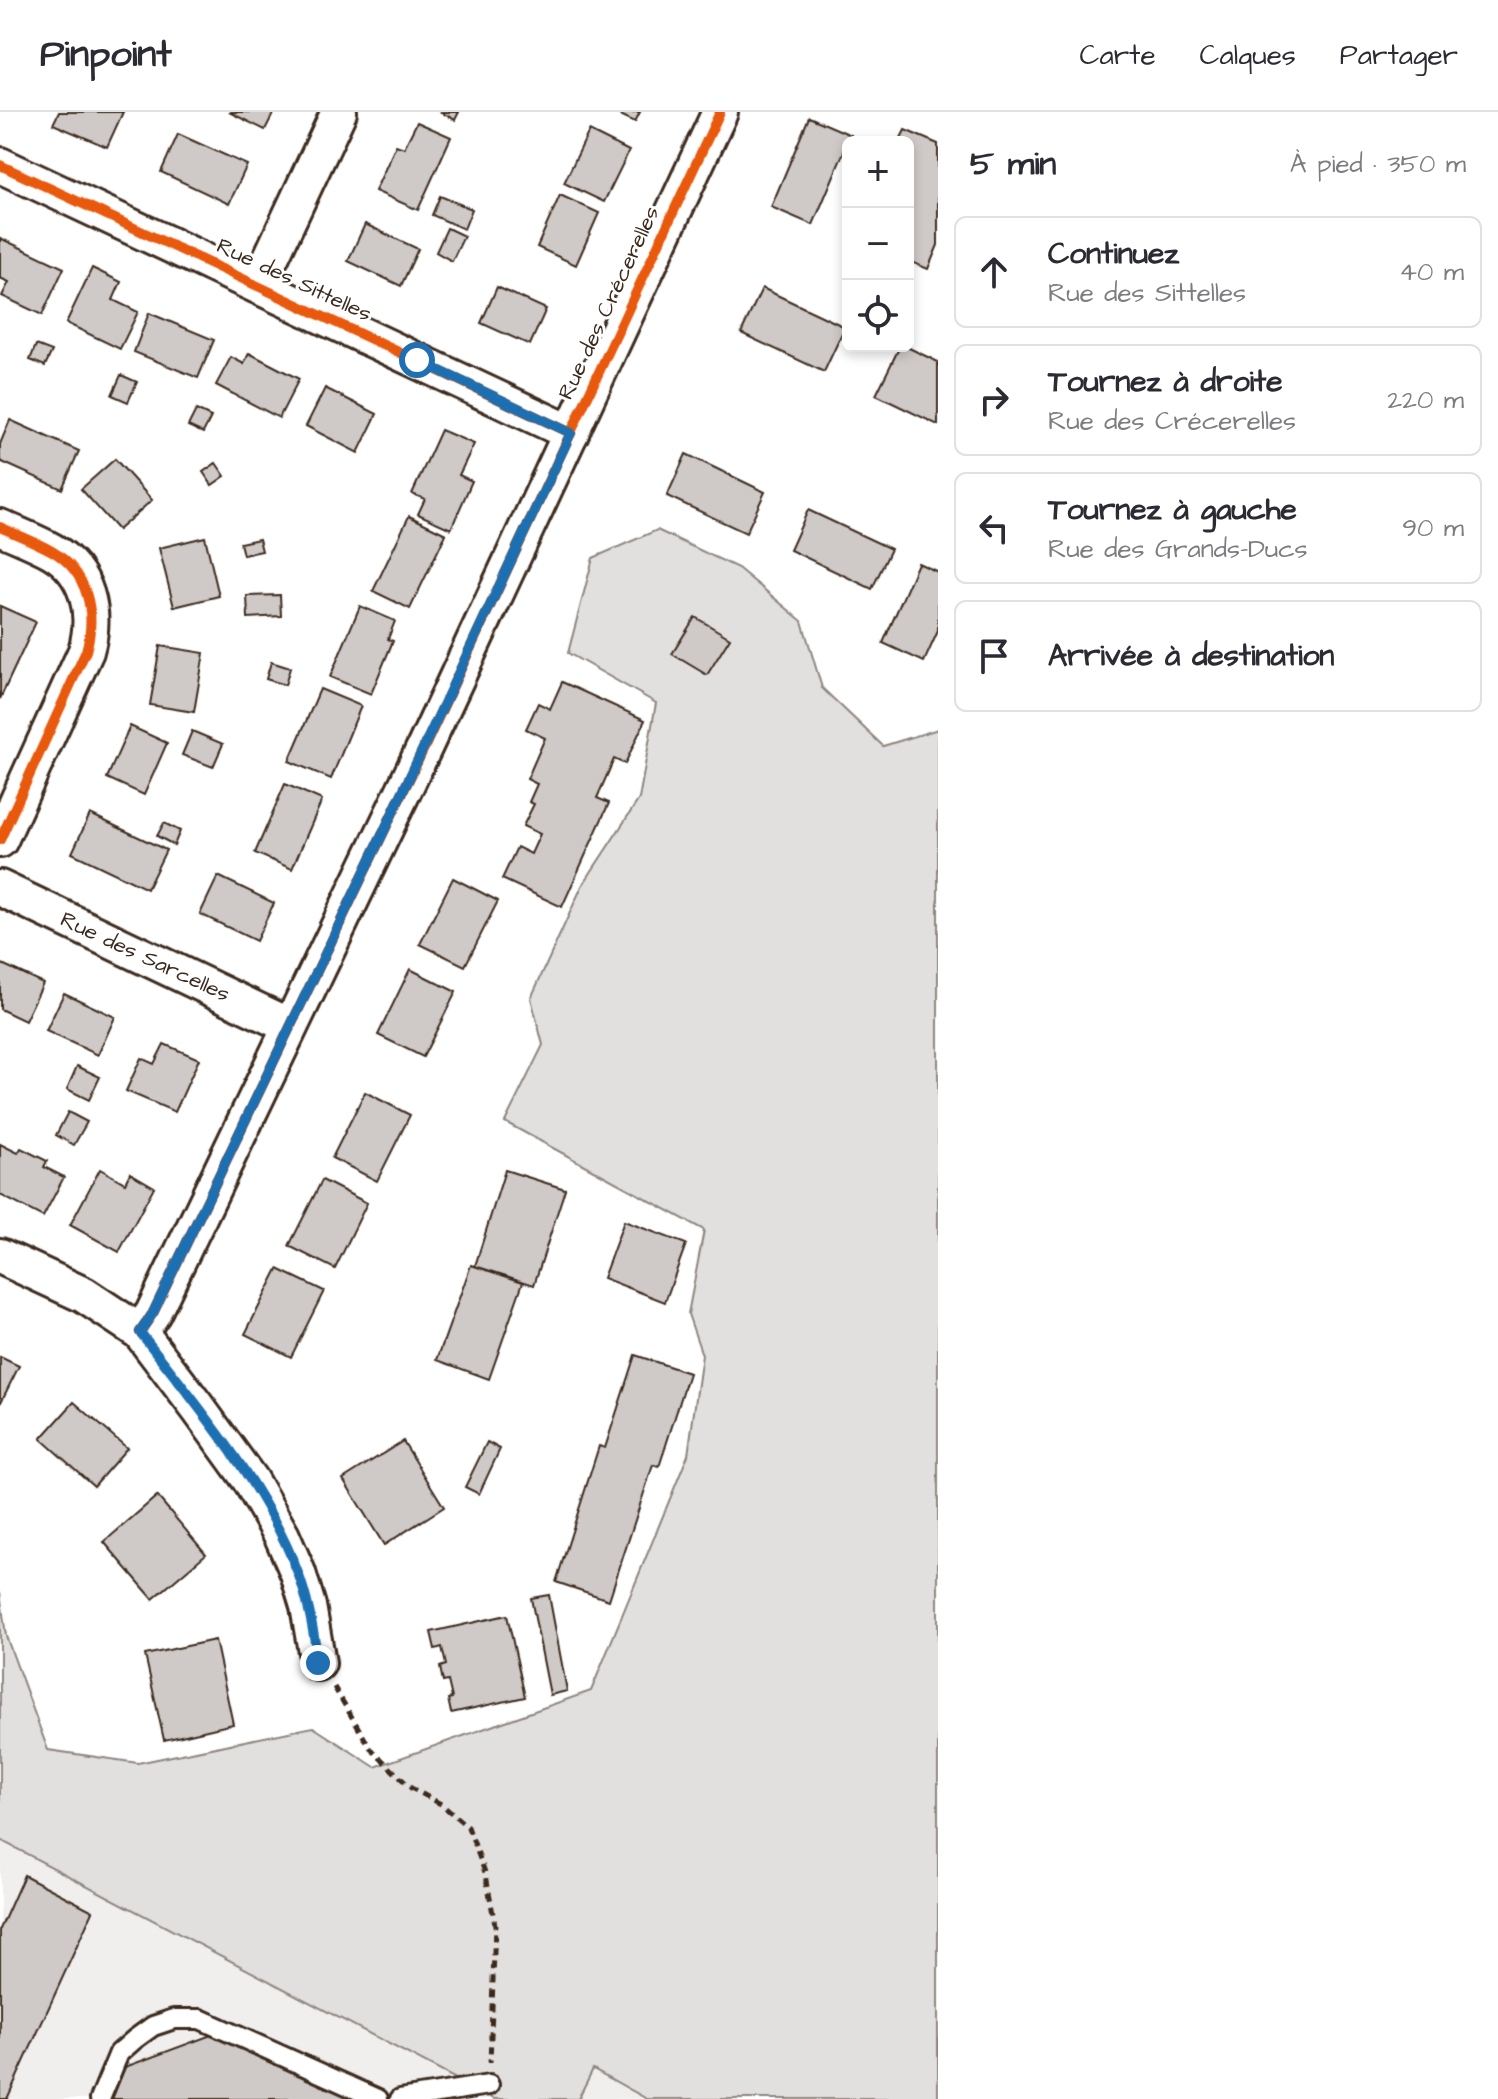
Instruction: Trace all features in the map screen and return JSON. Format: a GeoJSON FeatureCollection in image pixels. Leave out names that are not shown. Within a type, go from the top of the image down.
{"type":"FeatureCollection","features":[{"type":"Feature","properties":{"kind":"street"},"geometry":{"type":"LineString","coordinates":[[258,285],[339,112]]}},
{"type":"Feature","properties":{"kind":"street","name":"Rue des Crécerelles"},"geometry":{"type":"LineString","coordinates":[[140,1332],[153,1313],[290,1026],[720,112]]}},
{"type":"Feature","properties":{"kind":"street","name":"Rue des Sittelles"},"geometry":{"type":"LineString","coordinates":[[0,165],[571,433]]}},
{"type":"Feature","properties":{"kind":"street"},"geometry":{"type":"LineString","coordinates":[[0,527],[65,560],[83,583],[91,613],[86,651],[0,840]]}},
{"type":"Feature","properties":{"kind":"street","name":"Rue des Sarcelles"},"geometry":{"type":"LineString","coordinates":[[0,888],[290,1026]]}},
{"type":"Feature","properties":{"kind":"street"},"geometry":{"type":"LineString","coordinates":[[0,1256],[84,1295],[140,1332],[250,1480],[282,1536],[308,1606],[318,1663]]}},
{"type":"Feature","properties":{"kind":"lane"},"geometry":{"type":"LineString","coordinates":[[100,2099],[119,2053],[127,2046],[153,2026],[174,2019],[200,2019],[378,2099]]}},
{"type":"Feature","properties":{"kind":"lane"},"geometry":{"type":"LineString","coordinates":[[400,2099],[486,2092]]}},
{"type":"Feature","properties":{"kind":"path"},"geometry":{"type":"LineString","coordinates":[[318,1663],[371,1749],[411,1788],[441,1804],[468,1827],[486,1875],[495,1925],[486,2092]]}},
{"type":"Feature","properties":{"kind":"shaded area"},"geometry":{"type":"Polygon","coordinates":[[[657,530],[738,568],[802,621],[822,688],[883,746],[938,729],[938,2099],[647,2099],[593,2069],[578,2099],[494,2099],[0,1840],[0,1592],[6,1636],[48,1750],[138,1763],[313,1727],[375,1767],[591,1691],[688,1455],[702,1355],[688,1314],[704,1230],[505,1122],[543,1045],[531,998],[582,886],[639,799],[656,703],[568,653],[593,558],[657,530]]]}},
{"type":"Feature","properties":{"kind":"shaded area"},"geometry":{"type":"Polygon","coordinates":[[[0,1840],[494,2099],[0,2099],[0,1840]]]}},
{"type":"Feature","properties":{"kind":"shaded area"},"geometry":{"type":"Polygon","coordinates":[[[592,2069],[647,2099],[578,2099],[592,2069]]]}},
{"type":"Feature","properties":{"kind":"building"},"geometry":{"type":"Polygon","coordinates":[[[59,112],[123,112],[107,147],[53,124],[59,112]]]}},
{"type":"Feature","properties":{"kind":"building"},"geometry":{"type":"Polygon","coordinates":[[[229,112],[274,112],[265,130],[229,112]]]}},
{"type":"Feature","properties":{"kind":"building"},"geometry":{"type":"Polygon","coordinates":[[[440,112],[459,112],[455,120],[440,112]]]}},
{"type":"Feature","properties":{"kind":"building"},"geometry":{"type":"Polygon","coordinates":[[[614,112],[640,112],[635,122],[614,112]]]}},
{"type":"Feature","properties":{"kind":"building"},"geometry":{"type":"Polygon","coordinates":[[[809,117],[851,135],[842,136],[842,156],[813,225],[771,207],[809,117]]]}},
{"type":"Feature","properties":{"kind":"building"},"geometry":{"type":"Polygon","coordinates":[[[417,122],[451,137],[418,210],[375,191],[396,145],[404,148],[417,122]]]}},
{"type":"Feature","properties":{"kind":"building"},"geometry":{"type":"Polygon","coordinates":[[[905,130],[938,144],[938,245],[928,269],[914,263],[914,136],[902,136],[905,130]]]}},
{"type":"Feature","properties":{"kind":"building"},"geometry":{"type":"Polygon","coordinates":[[[589,131],[629,151],[604,202],[564,183],[589,131]]]}},
{"type":"Feature","properties":{"kind":"building"},"geometry":{"type":"Polygon","coordinates":[[[178,134],[247,165],[229,204],[161,172],[178,134]]]}},
{"type":"Feature","properties":{"kind":"building"},"geometry":{"type":"Polygon","coordinates":[[[560,195],[599,213],[576,265],[537,247],[560,195]]]}},
{"type":"Feature","properties":{"kind":"building"},"geometry":{"type":"Polygon","coordinates":[[[440,196],[472,209],[464,229],[432,215],[440,196]]]}},
{"type":"Feature","properties":{"kind":"building"},"geometry":{"type":"Polygon","coordinates":[[[365,224],[418,249],[401,286],[348,261],[365,224]]]}},
{"type":"Feature","properties":{"kind":"building"},"geometry":{"type":"Polygon","coordinates":[[[447,228],[464,236],[452,261],[436,252],[447,228]]]}},
{"type":"Feature","properties":{"kind":"building"},"geometry":{"type":"Polygon","coordinates":[[[0,238],[64,268],[42,315],[2,296],[9,282],[0,278],[0,238]]]}},
{"type":"Feature","properties":{"kind":"building"},"geometry":{"type":"Polygon","coordinates":[[[92,268],[121,282],[113,300],[138,312],[120,349],[66,323],[92,268]]]}},
{"type":"Feature","properties":{"kind":"building"},"geometry":{"type":"Polygon","coordinates":[[[497,287],[546,309],[530,345],[481,323],[497,287]]]}},
{"type":"Feature","properties":{"kind":"building"},"geometry":{"type":"Polygon","coordinates":[[[762,288],[842,326],[842,333],[824,372],[741,333],[762,288]]]}},
{"type":"Feature","properties":{"kind":"building"},"geometry":{"type":"Polygon","coordinates":[[[149,313],[214,340],[198,378],[134,352],[149,313]]]}},
{"type":"Feature","properties":{"kind":"building"},"geometry":{"type":"Polygon","coordinates":[[[36,345],[52,351],[45,366],[30,360],[36,345]]]}},
{"type":"Feature","properties":{"kind":"building"},"geometry":{"type":"Polygon","coordinates":[[[914,350],[938,362],[938,425],[876,395],[897,352],[914,350]]]}},
{"type":"Feature","properties":{"kind":"building"},"geometry":{"type":"Polygon","coordinates":[[[249,353],[299,379],[279,418],[216,385],[231,357],[244,364],[249,353]]]}},
{"type":"Feature","properties":{"kind":"building"},"geometry":{"type":"Polygon","coordinates":[[[121,375],[137,382],[128,402],[112,395],[121,375]]]}},
{"type":"Feature","properties":{"kind":"building"},"geometry":{"type":"Polygon","coordinates":[[[325,388],[377,414],[358,453],[306,426],[325,388]]]}},
{"type":"Feature","properties":{"kind":"building"},"geometry":{"type":"Polygon","coordinates":[[[196,410],[211,417],[203,433],[188,426],[196,410]]]}},
{"type":"Feature","properties":{"kind":"building"},"geometry":{"type":"Polygon","coordinates":[[[10,420],[79,451],[62,489],[0,461],[0,444],[10,420]]]}},
{"type":"Feature","properties":{"kind":"building"},"geometry":{"type":"Polygon","coordinates":[[[441,430],[474,444],[459,475],[472,481],[451,529],[418,514],[425,499],[412,494],[441,430]]]}},
{"type":"Feature","properties":{"kind":"building"},"geometry":{"type":"Polygon","coordinates":[[[686,454],[765,492],[746,533],[667,496],[686,454]]]}},
{"type":"Feature","properties":{"kind":"building"},"geometry":{"type":"Polygon","coordinates":[[[115,459],[152,500],[118,530],[81,489],[115,459]]]}},
{"type":"Feature","properties":{"kind":"building"},"geometry":{"type":"Polygon","coordinates":[[[216,463],[225,476],[212,485],[203,472],[216,463]]]}},
{"type":"Feature","properties":{"kind":"building"},"geometry":{"type":"Polygon","coordinates":[[[808,510],[891,549],[872,589],[790,550],[808,510]]]}},
{"type":"Feature","properties":{"kind":"building"},"geometry":{"type":"Polygon","coordinates":[[[409,516],[446,534],[410,609],[373,591],[409,516]]]}},
{"type":"Feature","properties":{"kind":"building"},"geometry":{"type":"Polygon","coordinates":[[[205,537],[219,596],[174,607],[159,548],[205,537]]]}},
{"type":"Feature","properties":{"kind":"building"},"geometry":{"type":"Polygon","coordinates":[[[259,539],[262,551],[243,555],[240,543],[259,539]]]}},
{"type":"Feature","properties":{"kind":"building"},"geometry":{"type":"Polygon","coordinates":[[[918,563],[938,572],[938,631],[924,662],[883,643],[918,563]]]}},
{"type":"Feature","properties":{"kind":"building"},"geometry":{"type":"Polygon","coordinates":[[[280,595],[281,616],[248,618],[247,596],[280,595]]]}},
{"type":"Feature","properties":{"kind":"building"},"geometry":{"type":"Polygon","coordinates":[[[0,606],[36,622],[0,699],[0,606]]]}},
{"type":"Feature","properties":{"kind":"building"},"geometry":{"type":"Polygon","coordinates":[[[360,606],[395,621],[388,639],[393,641],[371,694],[330,677],[360,606]]]}},
{"type":"Feature","properties":{"kind":"building"},"geometry":{"type":"Polygon","coordinates":[[[695,617],[730,638],[707,675],[672,654],[695,617]]]}},
{"type":"Feature","properties":{"kind":"building"},"geometry":{"type":"Polygon","coordinates":[[[160,646],[204,653],[194,712],[150,705],[160,646]]]}},
{"type":"Feature","properties":{"kind":"building"},"geometry":{"type":"Polygon","coordinates":[[[271,662],[290,668],[285,685],[266,679],[271,662]]]}},
{"type":"Feature","properties":{"kind":"building"},"geometry":{"type":"Polygon","coordinates":[[[562,682],[645,720],[625,764],[614,759],[597,798],[609,803],[562,907],[502,879],[517,847],[531,854],[540,834],[523,826],[534,804],[529,802],[537,784],[527,779],[545,738],[526,729],[538,703],[550,709],[562,682]]]}},
{"type":"Feature","properties":{"kind":"building"},"geometry":{"type":"Polygon","coordinates":[[[320,689],[361,706],[331,779],[289,761],[320,689]]]}},
{"type":"Feature","properties":{"kind":"building"},"geometry":{"type":"Polygon","coordinates":[[[130,726],[167,743],[144,795],[107,778],[130,726]]]}},
{"type":"Feature","properties":{"kind":"building"},"geometry":{"type":"Polygon","coordinates":[[[192,731],[223,744],[213,767],[182,755],[192,731]]]}},
{"type":"Feature","properties":{"kind":"building"},"geometry":{"type":"Polygon","coordinates":[[[285,784],[322,800],[292,869],[255,853],[285,784]]]}},
{"type":"Feature","properties":{"kind":"building"},"geometry":{"type":"Polygon","coordinates":[[[90,814],[166,850],[147,889],[72,853],[90,814]]]}},
{"type":"Feature","properties":{"kind":"building"},"geometry":{"type":"Polygon","coordinates":[[[164,823],[180,831],[174,845],[157,836],[164,823]]]}},
{"type":"Feature","properties":{"kind":"building"},"geometry":{"type":"Polygon","coordinates":[[[218,876],[274,903],[256,941],[200,914],[218,876]]]}},
{"type":"Feature","properties":{"kind":"building"},"geometry":{"type":"Polygon","coordinates":[[[453,878],[498,901],[465,966],[420,944],[453,878]]]}},
{"type":"Feature","properties":{"kind":"building"},"geometry":{"type":"Polygon","coordinates":[[[0,963],[43,983],[25,1021],[0,1009],[0,963]]]}},
{"type":"Feature","properties":{"kind":"building"},"geometry":{"type":"Polygon","coordinates":[[[410,969],[456,992],[423,1057],[378,1035],[410,969]]]}},
{"type":"Feature","properties":{"kind":"building"},"geometry":{"type":"Polygon","coordinates":[[[64,993],[115,1017],[98,1055],[46,1031],[64,993]]]}},
{"type":"Feature","properties":{"kind":"building"},"geometry":{"type":"Polygon","coordinates":[[[164,1044],[199,1059],[175,1112],[126,1091],[141,1058],[154,1064],[164,1044]]]}},
{"type":"Feature","properties":{"kind":"building"},"geometry":{"type":"Polygon","coordinates":[[[77,1066],[100,1077],[89,1100],[67,1089],[77,1066]]]}},
{"type":"Feature","properties":{"kind":"building"},"geometry":{"type":"Polygon","coordinates":[[[365,1092],[410,1115],[377,1181],[332,1158],[365,1092]]]}},
{"type":"Feature","properties":{"kind":"building"},"geometry":{"type":"Polygon","coordinates":[[[68,1112],[87,1122],[74,1145],[56,1135],[68,1112]]]}},
{"type":"Feature","properties":{"kind":"building"},"geometry":{"type":"Polygon","coordinates":[[[0,1144],[18,1153],[21,1148],[47,1161],[44,1167],[64,1177],[43,1217],[0,1195],[0,1144]]]}},
{"type":"Feature","properties":{"kind":"building"},"geometry":{"type":"Polygon","coordinates":[[[100,1169],[125,1183],[130,1173],[154,1187],[119,1252],[70,1225],[100,1169]]]}},
{"type":"Feature","properties":{"kind":"building"},"geometry":{"type":"Polygon","coordinates":[[[505,1170],[565,1189],[534,1285],[475,1266],[505,1170]]]}},
{"type":"Feature","properties":{"kind":"building"},"geometry":{"type":"Polygon","coordinates":[[[322,1180],[367,1203],[335,1269],[289,1246],[322,1180]]]}},
{"type":"Feature","properties":{"kind":"building"},"geometry":{"type":"Polygon","coordinates":[[[624,1221],[686,1244],[665,1302],[603,1278],[624,1221]]]}},
{"type":"Feature","properties":{"kind":"building"},"geometry":{"type":"Polygon","coordinates":[[[471,1265],[523,1282],[489,1379],[437,1360],[471,1265]]]}},
{"type":"Feature","properties":{"kind":"building"},"geometry":{"type":"Polygon","coordinates":[[[278,1269],[324,1291],[291,1357],[245,1334],[278,1269]]]}},
{"type":"Feature","properties":{"kind":"building"},"geometry":{"type":"Polygon","coordinates":[[[635,1355],[689,1373],[659,1467],[653,1465],[609,1600],[556,1582],[599,1446],[605,1448],[635,1355]]]}},
{"type":"Feature","properties":{"kind":"building"},"geometry":{"type":"Polygon","coordinates":[[[0,1357],[19,1366],[0,1404],[0,1357]]]}},
{"type":"Feature","properties":{"kind":"building"},"geometry":{"type":"Polygon","coordinates":[[[74,1402],[127,1448],[94,1486],[41,1439],[74,1402]]]}},
{"type":"Feature","properties":{"kind":"building"},"geometry":{"type":"Polygon","coordinates":[[[403,1441],[444,1507],[384,1545],[343,1479],[403,1441]]]}},
{"type":"Feature","properties":{"kind":"building"},"geometry":{"type":"Polygon","coordinates":[[[487,1442],[500,1449],[479,1494],[465,1487],[487,1442]]]}},
{"type":"Feature","properties":{"kind":"building"},"geometry":{"type":"Polygon","coordinates":[[[157,1496],[206,1554],[153,1599],[104,1542],[157,1496]]]}},
{"type":"Feature","properties":{"kind":"building"},"geometry":{"type":"Polygon","coordinates":[[[549,1595],[567,1691],[550,1695],[531,1598],[549,1595]]]}},
{"type":"Feature","properties":{"kind":"building"},"geometry":{"type":"Polygon","coordinates":[[[507,1615],[525,1697],[451,1713],[448,1681],[443,1682],[440,1667],[446,1665],[442,1647],[435,1649],[431,1632],[507,1615]]]}},
{"type":"Feature","properties":{"kind":"building"},"geometry":{"type":"Polygon","coordinates":[[[215,1640],[233,1724],[164,1740],[145,1655],[215,1640]]]}},
{"type":"Feature","properties":{"kind":"building"},"geometry":{"type":"Polygon","coordinates":[[[24,1875],[93,1911],[7,2099],[0,2099],[0,1929],[24,1875]]]}},
{"type":"Feature","properties":{"kind":"building"},"geometry":{"type":"Polygon","coordinates":[[[214,2034],[354,2099],[112,2099],[125,2067],[214,2034]]]}},
{"type":"Feature","properties":{"kind":"cycle path"},"geometry":{"type":"LineString","coordinates":[[140,1332],[153,1313],[425,746],[720,112]]}},
{"type":"Feature","properties":{"kind":"cycle path"},"geometry":{"type":"LineString","coordinates":[[0,165],[571,433]]}},
{"type":"Feature","properties":{"kind":"cycle path"},"geometry":{"type":"LineString","coordinates":[[0,527],[52,551],[64,560],[81,582],[90,608],[86,651],[0,840]]}},
{"type":"Feature","properties":{"kind":"route"},"geometry":{"type":"LineString","coordinates":[[318,1663],[308,1606],[282,1536],[250,1480],[140,1332],[153,1313],[571,433],[417,360]]}}]}
